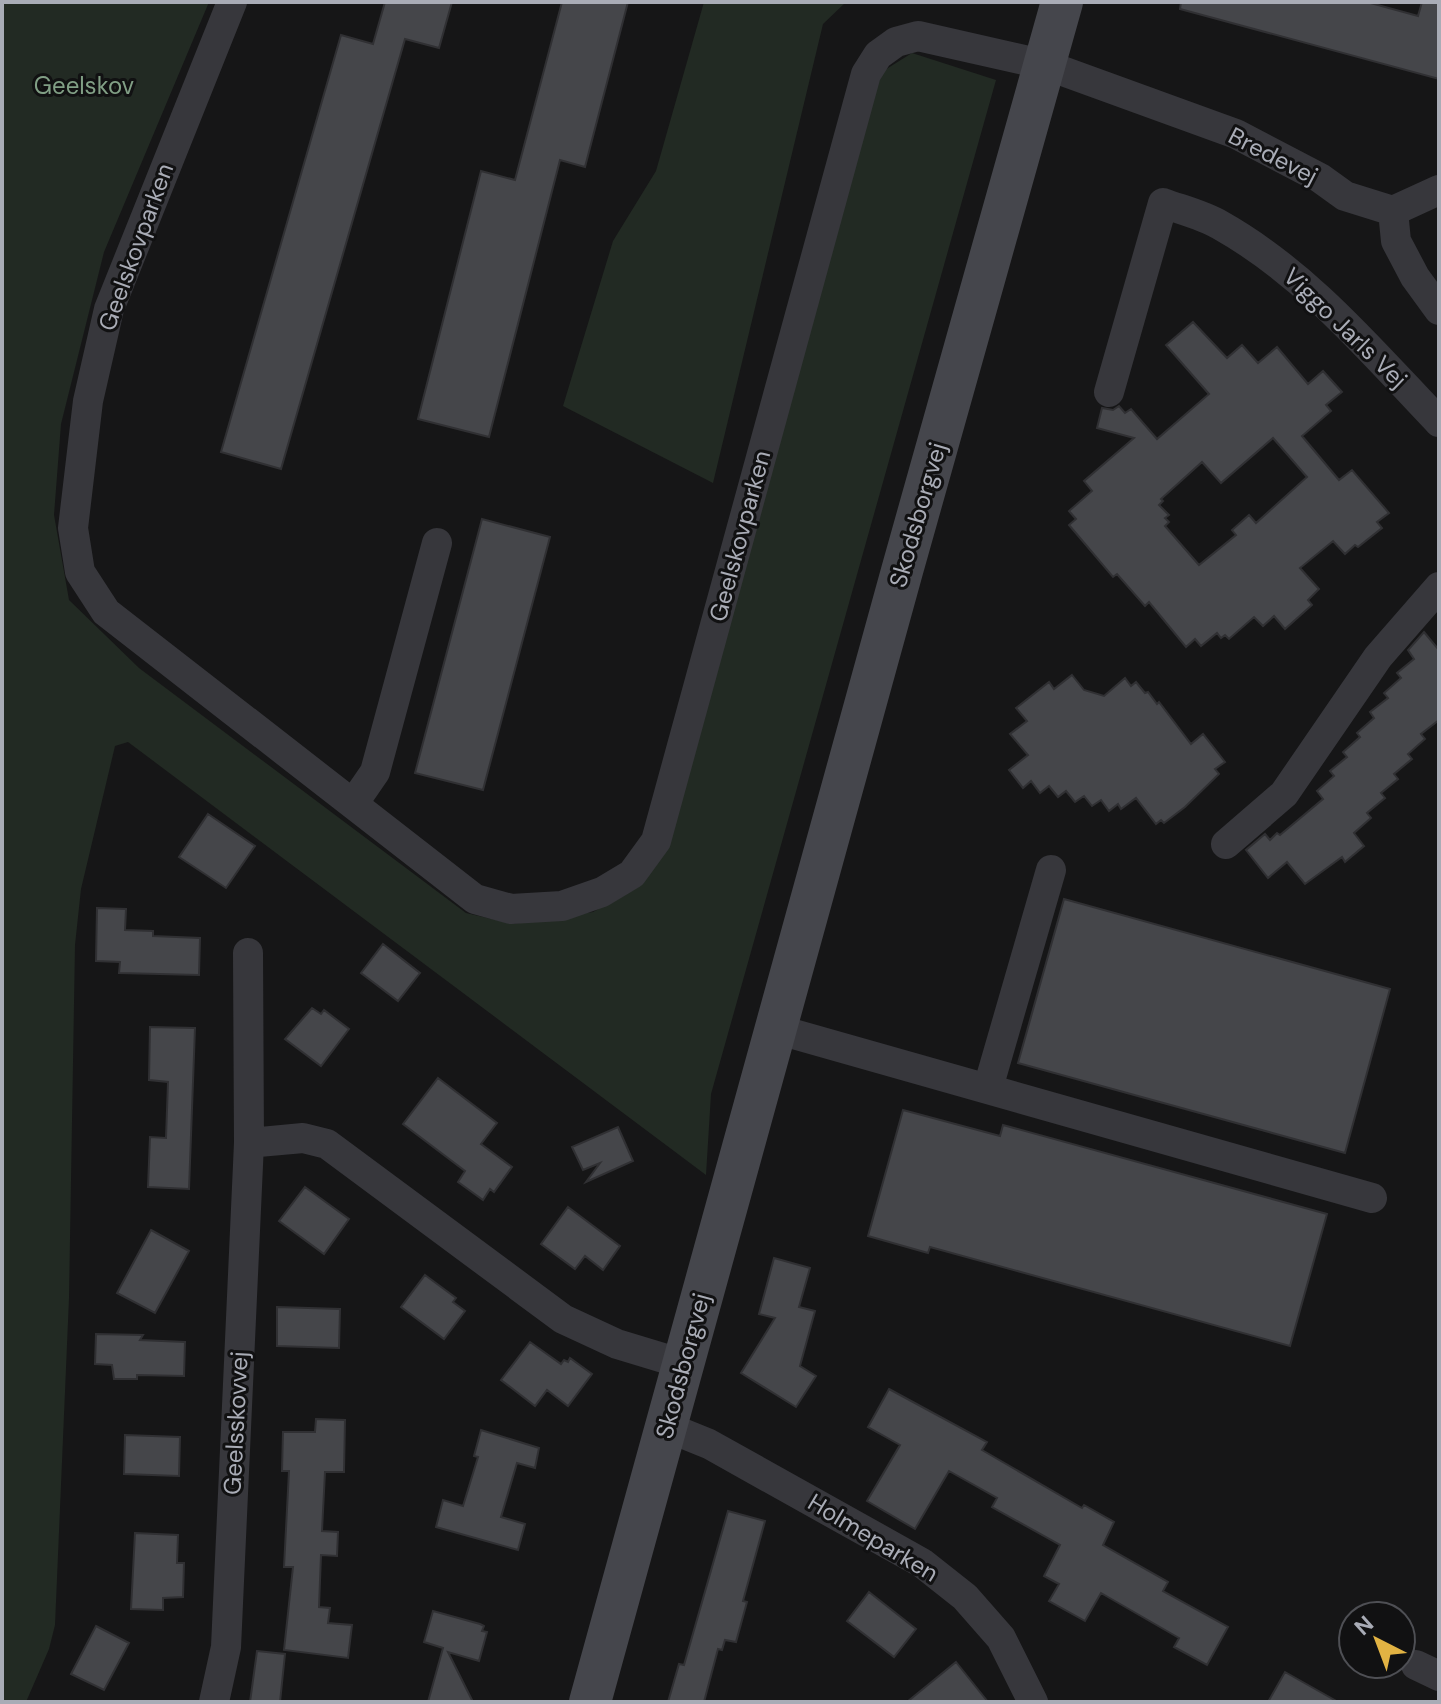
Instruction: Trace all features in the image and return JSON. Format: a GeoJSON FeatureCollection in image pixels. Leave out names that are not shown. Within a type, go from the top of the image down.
{"type":"FeatureCollection","features":[{"type":"Feature","properties":{"kind":"street","name":"Geelskovparken"},"geometry":{"type":"LineString","coordinates":[[232,2],[109,309],[88,401],[73,528],[80,572],[106,612],[475,899],[511,909],[562,906],[602,892],[632,874],[656,841],[866,74],[878,55],[896,42],[918,36],[1046,65]]}},
{"type":"Feature","properties":{"kind":"street","name":"Skodsborgvej"},"geometry":{"type":"LineString","coordinates":[[590,1702],[1062,2]]}},
{"type":"Feature","properties":{"kind":"street","name":"Bredevej"},"geometry":{"type":"LineString","coordinates":[[1046,65],[1236,134],[1320,178],[1345,196],[1393,211]]}},
{"type":"Feature","properties":{"kind":"street"},"geometry":{"type":"LineString","coordinates":[[1439,190],[1393,211],[1396,241],[1415,277],[1439,310]]}},
{"type":"Feature","properties":{"kind":"street","name":"Viggo Jarls Vej"},"geometry":{"type":"LineString","coordinates":[[1109,392],[1163,203],[1218,223],[1269,256],[1325,302],[1439,422]]}},
{"type":"Feature","properties":{"kind":"street"},"geometry":{"type":"LineString","coordinates":[[353,804],[375,772],[437,543]]}},
{"type":"Feature","properties":{"kind":"street"},"geometry":{"type":"LineString","coordinates":[[1226,844],[1284,794],[1378,657],[1439,587]]}},
{"type":"Feature","properties":{"kind":"street"},"geometry":{"type":"LineString","coordinates":[[988,1088],[1051,870]]}},
{"type":"Feature","properties":{"kind":"street","name":"Geelsskovvej"},"geometry":{"type":"LineString","coordinates":[[214,1702],[226,1647],[249,1143],[248,953]]}},
{"type":"Feature","properties":{"kind":"street"},"geometry":{"type":"LineString","coordinates":[[776,1029],[1372,1198]]}},
{"type":"Feature","properties":{"kind":"street"},"geometry":{"type":"LineString","coordinates":[[249,1143],[303,1138],[327,1144],[563,1319],[617,1344],[683,1364]]}},
{"type":"Feature","properties":{"kind":"street","name":"Holmeparken"},"geometry":{"type":"LineString","coordinates":[[667,1427],[709,1444],[922,1563],[965,1597],[1001,1638],[1033,1702]]}},
{"type":"Feature","properties":{"kind":"green space","name":"Geelskov"},"geometry":{"type":"Polygon","coordinates":[[[2,2],[209,2],[104,252],[61,424],[54,515],[69,600],[139,668],[466,913],[513,924],[593,912],[638,887],[880,73],[912,53],[996,80],[711,1094],[706,1175],[128,742],[115,746],[81,889],[75,945],[69,1298],[55,1625],[49,1649],[26,1702],[2,1702],[2,2]]]}},
{"type":"Feature","properties":{"kind":"green space"},"geometry":{"type":"Polygon","coordinates":[[[704,2],[846,2],[823,24],[713,483],[563,406],[613,241],[656,171],[704,2]]]}},
{"type":"Feature","properties":{"kind":"building"},"geometry":{"type":"Polygon","coordinates":[[[385,2],[452,2],[439,48],[405,39],[281,469],[221,452],[341,35],[373,44],[385,2]]]}},
{"type":"Feature","properties":{"kind":"building"},"geometry":{"type":"Polygon","coordinates":[[[562,2],[628,2],[585,167],[560,160],[489,437],[418,419],[481,171],[515,180],[562,2]]]}},
{"type":"Feature","properties":{"kind":"building"},"geometry":{"type":"Polygon","coordinates":[[[1181,2],[1367,2],[1418,16],[1422,2],[1439,2],[1439,79],[1180,9],[1181,2]]]}},
{"type":"Feature","properties":{"kind":"building"},"geometry":{"type":"Polygon","coordinates":[[[1193,322],[1227,358],[1242,345],[1258,363],[1277,347],[1308,384],[1323,371],[1342,392],[1326,405],[1331,411],[1302,436],[1339,480],[1352,470],[1389,513],[1377,522],[1382,528],[1358,547],[1355,545],[1345,554],[1333,541],[1300,568],[1319,589],[1308,600],[1312,605],[1285,629],[1274,616],[1263,626],[1254,617],[1229,639],[1225,635],[1221,638],[1217,633],[1201,646],[1195,639],[1186,647],[1149,602],[1145,606],[1117,574],[1113,577],[1069,525],[1076,519],[1069,511],[1092,491],[1084,481],[1134,438],[1097,428],[1102,408],[1113,410],[1119,406],[1125,413],[1131,409],[1157,439],[1209,394],[1166,345],[1193,322]],[[1273,438],[1221,483],[1202,462],[1161,499],[1163,501],[1159,505],[1169,515],[1165,518],[1169,522],[1165,526],[1199,565],[1236,535],[1232,530],[1249,515],[1256,523],[1307,477],[1273,438]]]}},
{"type":"Feature","properties":{"kind":"building"},"geometry":{"type":"Polygon","coordinates":[[[482,519],[550,537],[483,790],[415,773],[482,519]]]}},
{"type":"Feature","properties":{"kind":"building"},"geometry":{"type":"Polygon","coordinates":[[[1424,632],[1439,650],[1439,720],[1421,734],[1425,739],[1408,754],[1412,759],[1394,774],[1398,779],[1381,793],[1385,798],[1367,813],[1371,818],[1354,833],[1364,846],[1345,862],[1342,857],[1305,884],[1287,862],[1268,878],[1246,850],[1265,834],[1270,840],[1277,833],[1280,835],[1323,799],[1317,791],[1334,776],[1330,771],[1347,757],[1343,752],[1360,737],[1357,733],[1374,718],[1370,712],[1388,698],[1384,693],[1401,678],[1397,673],[1414,659],[1408,650],[1424,632]]]}},
{"type":"Feature","properties":{"kind":"building"},"geometry":{"type":"Polygon","coordinates":[[[1072,675],[1084,690],[1104,696],[1125,678],[1131,686],[1136,682],[1157,704],[1159,702],[1191,744],[1203,734],[1225,762],[1215,769],[1219,774],[1185,807],[1164,823],[1161,820],[1156,824],[1136,798],[1121,809],[1118,804],[1109,811],[1101,800],[1092,806],[1084,796],[1075,802],[1066,791],[1058,797],[1049,786],[1040,793],[1031,781],[1023,788],[1009,770],[1028,755],[1010,734],[1027,721],[1016,708],[1049,682],[1054,689],[1072,675]]]}},
{"type":"Feature","properties":{"kind":"building"},"geometry":{"type":"Polygon","coordinates":[[[208,814],[255,846],[226,888],[179,857],[208,814]]]}},
{"type":"Feature","properties":{"kind":"building"},"geometry":{"type":"Polygon","coordinates":[[[1064,899],[1390,989],[1345,1153],[1018,1063],[1064,899]]]}},
{"type":"Feature","properties":{"kind":"building"},"geometry":{"type":"Polygon","coordinates":[[[97,908],[126,909],[125,930],[153,931],[153,936],[200,938],[199,975],[119,973],[120,962],[96,961],[97,908]]]}},
{"type":"Feature","properties":{"kind":"building"},"geometry":{"type":"Polygon","coordinates":[[[383,944],[420,973],[398,1001],[361,973],[383,944]]]}},
{"type":"Feature","properties":{"kind":"building"},"geometry":{"type":"Polygon","coordinates":[[[312,1008],[321,1014],[324,1010],[349,1029],[321,1066],[285,1039],[312,1008]]]}},
{"type":"Feature","properties":{"kind":"building"},"geometry":{"type":"Polygon","coordinates":[[[150,1027],[195,1028],[189,1189],[148,1187],[150,1137],[166,1138],[168,1082],[149,1080],[150,1027]]]}},
{"type":"Feature","properties":{"kind":"building"},"geometry":{"type":"Polygon","coordinates":[[[438,1078],[497,1123],[481,1144],[512,1167],[494,1192],[490,1189],[483,1200],[458,1182],[465,1171],[403,1124],[438,1078]]]}},
{"type":"Feature","properties":{"kind":"building"},"geometry":{"type":"Polygon","coordinates":[[[903,1110],[1000,1136],[1003,1125],[1327,1214],[1290,1346],[930,1247],[928,1253],[868,1236],[903,1110]]]}},
{"type":"Feature","properties":{"kind":"building"},"geometry":{"type":"Polygon","coordinates":[[[618,1127],[633,1161],[586,1182],[600,1163],[583,1170],[572,1147],[618,1127]]]}},
{"type":"Feature","properties":{"kind":"building"},"geometry":{"type":"Polygon","coordinates":[[[305,1187],[349,1219],[324,1254],[279,1221],[305,1187]]]}},
{"type":"Feature","properties":{"kind":"building"},"geometry":{"type":"Polygon","coordinates":[[[568,1207],[620,1246],[603,1270],[585,1256],[575,1269],[541,1244],[568,1207]]]}},
{"type":"Feature","properties":{"kind":"building"},"geometry":{"type":"Polygon","coordinates":[[[151,1230],[189,1251],[155,1313],[117,1293],[151,1230]]]}},
{"type":"Feature","properties":{"kind":"building"},"geometry":{"type":"Polygon","coordinates":[[[774,1258],[810,1268],[799,1307],[815,1311],[800,1366],[816,1376],[796,1407],[741,1373],[775,1318],[759,1314],[774,1258]]]}},
{"type":"Feature","properties":{"kind":"building"},"geometry":{"type":"Polygon","coordinates":[[[425,1275],[456,1298],[453,1302],[465,1311],[444,1339],[401,1307],[425,1275]]]}},
{"type":"Feature","properties":{"kind":"building"},"geometry":{"type":"Polygon","coordinates":[[[277,1307],[340,1309],[339,1348],[277,1346],[277,1307]]]}},
{"type":"Feature","properties":{"kind":"building"},"geometry":{"type":"Polygon","coordinates":[[[96,1334],[143,1335],[140,1340],[185,1342],[184,1376],[137,1375],[137,1379],[114,1379],[112,1365],[95,1364],[96,1334]]]}},
{"type":"Feature","properties":{"kind":"building"},"geometry":{"type":"Polygon","coordinates":[[[530,1342],[561,1364],[570,1358],[592,1374],[568,1406],[547,1390],[535,1406],[501,1380],[530,1342]]]}},
{"type":"Feature","properties":{"kind":"building"},"geometry":{"type":"Polygon","coordinates":[[[889,1389],[987,1442],[982,1450],[1082,1508],[1084,1505],[1114,1522],[1103,1545],[1168,1582],[1163,1591],[1228,1627],[1207,1665],[1174,1647],[1179,1638],[1101,1593],[1085,1621],[1049,1601],[1059,1584],[1044,1576],[1060,1545],[992,1507],[997,1498],[949,1471],[915,1529],[867,1501],[900,1445],[868,1427],[889,1389]]]}},
{"type":"Feature","properties":{"kind":"building"},"geometry":{"type":"Polygon","coordinates":[[[316,1419],[345,1420],[344,1472],[325,1472],[322,1531],[338,1532],[337,1556],[321,1555],[319,1607],[330,1608],[328,1623],[352,1625],[348,1658],[284,1650],[293,1567],[284,1567],[289,1471],[282,1471],[283,1432],[315,1432],[316,1419]]]}},
{"type":"Feature","properties":{"kind":"building"},"geometry":{"type":"Polygon","coordinates":[[[481,1430],[539,1448],[535,1468],[517,1463],[501,1517],[525,1524],[518,1550],[436,1527],[443,1500],[463,1506],[478,1457],[474,1456],[481,1430]]]}},
{"type":"Feature","properties":{"kind":"building"},"geometry":{"type":"Polygon","coordinates":[[[125,1435],[180,1437],[179,1476],[124,1474],[125,1435]]]}},
{"type":"Feature","properties":{"kind":"building"},"geometry":{"type":"Polygon","coordinates":[[[728,1511],[765,1521],[743,1601],[747,1602],[736,1642],[725,1640],[722,1650],[718,1649],[704,1702],[668,1702],[679,1664],[684,1665],[728,1511]]]}},
{"type":"Feature","properties":{"kind":"building"},"geometry":{"type":"Polygon","coordinates":[[[135,1533],[178,1535],[177,1563],[184,1563],[183,1597],[163,1598],[163,1610],[131,1609],[135,1533]]]}},
{"type":"Feature","properties":{"kind":"building"},"geometry":{"type":"Polygon","coordinates":[[[869,1592],[916,1629],[894,1657],[847,1621],[869,1592]]]}},
{"type":"Feature","properties":{"kind":"building"},"geometry":{"type":"Polygon","coordinates":[[[433,1611],[480,1624],[484,1626],[482,1631],[487,1632],[479,1661],[448,1652],[473,1702],[428,1702],[443,1648],[424,1642],[433,1611]]]}},
{"type":"Feature","properties":{"kind":"building"},"geometry":{"type":"Polygon","coordinates":[[[96,1626],[129,1643],[104,1690],[71,1674],[96,1626]]]}},
{"type":"Feature","properties":{"kind":"building"},"geometry":{"type":"Polygon","coordinates":[[[257,1651],[285,1654],[280,1702],[250,1702],[257,1651]]]}},
{"type":"Feature","properties":{"kind":"building"},"geometry":{"type":"Polygon","coordinates":[[[956,1662],[988,1702],[907,1702],[929,1684],[956,1662]]]}},
{"type":"Feature","properties":{"kind":"building"},"geometry":{"type":"Polygon","coordinates":[[[1285,1672],[1338,1702],[1268,1702],[1285,1672]]]}}]}
